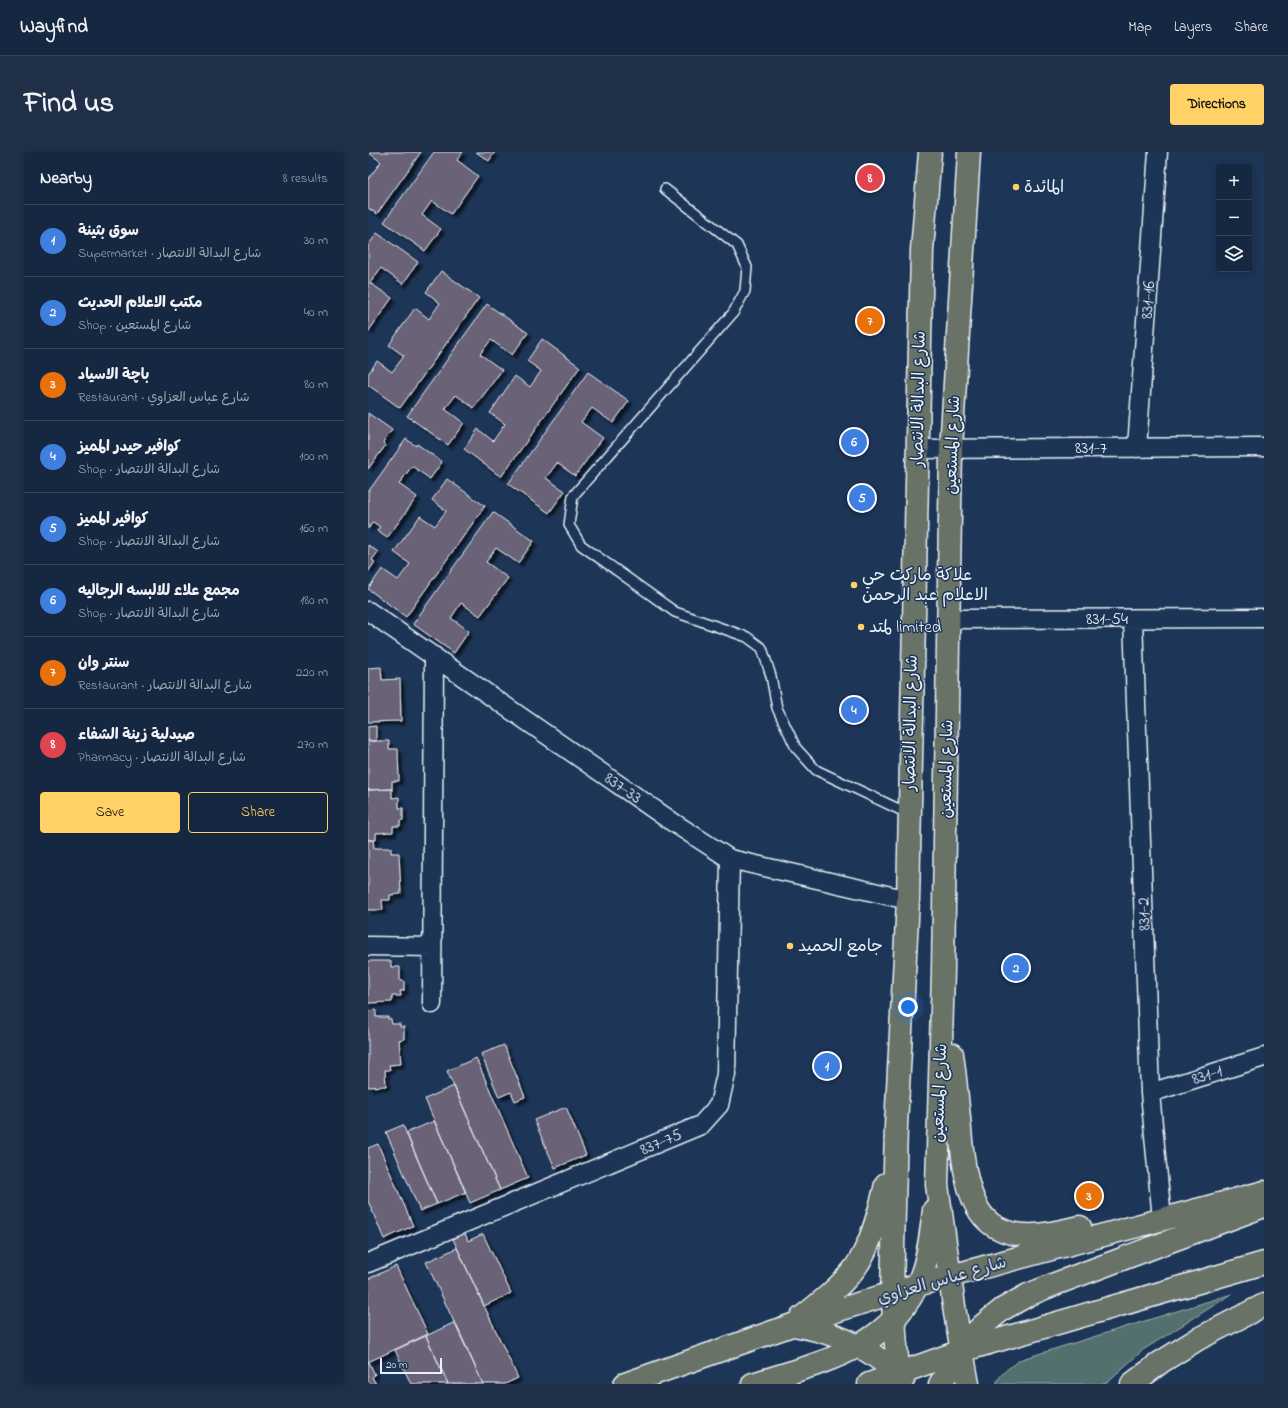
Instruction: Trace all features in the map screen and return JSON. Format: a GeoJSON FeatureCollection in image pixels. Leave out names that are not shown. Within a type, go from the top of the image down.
{"type":"FeatureCollection","features":[{"type":"Feature","properties":{"kind":"main road","name":"شارع البدالة الانتصار"},"geometry":{"type":"LineString","coordinates":[[896,1126],[908,900],[922,250],[930,152]]}},
{"type":"Feature","properties":{"kind":"main road","name":"شارع المستعين"},"geometry":{"type":"LineString","coordinates":[[968,1384],[961,1351],[937,1185],[944,971],[950,619],[951,449],[969,152]]}},
{"type":"Feature","properties":{"kind":"main road"},"geometry":{"type":"LineString","coordinates":[[944,971],[964,1167],[979,1210],[986,1219],[996,1227],[1007,1232],[1023,1235],[1046,1235],[1264,1184]]}},
{"type":"Feature","properties":{"kind":"main road"},"geometry":{"type":"LineString","coordinates":[[896,1126],[892,1294],[902,1381]]}},
{"type":"Feature","properties":{"kind":"main road"},"geometry":{"type":"LineString","coordinates":[[792,1325],[842,1283],[856,1267],[872,1234],[880,1209],[896,1126]]}},
{"type":"Feature","properties":{"kind":"main road"},"geometry":{"type":"LineString","coordinates":[[753,1384],[836,1357],[859,1346],[877,1334],[894,1318],[906,1305],[917,1285],[926,1259],[937,1185]]}},
{"type":"Feature","properties":{"kind":"main road","name":"شارع عباس العزاوي"},"geometry":{"type":"LineString","coordinates":[[625,1384],[792,1325],[917,1285],[1264,1192]]}},
{"type":"Feature","properties":{"kind":"main road"},"geometry":{"type":"LineString","coordinates":[[940,1384],[969,1339],[1003,1309],[1028,1295],[1264,1206]]}},
{"type":"Feature","properties":{"kind":"main road"},"geometry":{"type":"LineString","coordinates":[[869,1384],[902,1381],[961,1351],[1264,1262]]}},
{"type":"Feature","properties":{"kind":"main road"},"geometry":{"type":"LineString","coordinates":[[1132,1384],[1161,1362],[1198,1339],[1264,1305]]}},
{"type":"Feature","properties":{"kind":"main road"},"geometry":{"type":"LineString","coordinates":[[792,1325],[832,1334],[859,1346],[880,1359],[902,1381]]}},
{"type":"Feature","properties":{"kind":"street","name":"831-16"},"geometry":{"type":"LineString","coordinates":[[1137,448],[1158,152]]}},
{"type":"Feature","properties":{"kind":"street","name":"831-7"},"geometry":{"type":"LineString","coordinates":[[917,450],[1264,447]]}},
{"type":"Feature","properties":{"kind":"street","name":"837-33"},"geometry":{"type":"LineString","coordinates":[[368,611],[671,821],[730,858],[908,900]]}},
{"type":"Feature","properties":{"kind":"street","name":"831-2"},"geometry":{"type":"LineString","coordinates":[[1133,618],[1150,1093],[1161,1208]]}},
{"type":"Feature","properties":{"kind":"street","name":"831-54"},"geometry":{"type":"LineString","coordinates":[[950,619],[1264,618]]}},
{"type":"Feature","properties":{"kind":"street"},"geometry":{"type":"LineString","coordinates":[[432,1004],[434,656]]}},
{"type":"Feature","properties":{"kind":"street","name":"837-75"},"geometry":{"type":"LineString","coordinates":[[368,1264],[701,1125],[719,1105],[726,1074],[730,858]]}},
{"type":"Feature","properties":{"kind":"street"},"geometry":{"type":"LineString","coordinates":[[368,946],[432,947]]}},
{"type":"Feature","properties":{"kind":"street","name":"831-1"},"geometry":{"type":"LineString","coordinates":[[1150,1093],[1264,1057]]}},
{"type":"Feature","properties":{"kind":"lane"},"geometry":{"type":"LineString","coordinates":[[665,189],[737,246],[747,267],[745,291],[732,313],[573,496],[569,525],[581,545],[675,612],[747,637],[762,648],[771,676],[777,708],[796,748],[811,765],[816,770],[909,814]]}},
{"type":"Feature","properties":{"kind":"green space"},"geometry":{"type":"Polygon","coordinates":[[[1232,1294],[1143,1350],[1105,1384],[996,1384],[1010,1367],[1022,1359],[1232,1294]]]}},
{"type":"Feature","properties":{"kind":"building"},"geometry":{"type":"Polygon","coordinates":[[[368,152],[421,152],[377,214],[368,208],[368,178],[381,162],[368,152]]]}},
{"type":"Feature","properties":{"kind":"building"},"geometry":{"type":"Polygon","coordinates":[[[434,152],[463,152],[457,160],[478,176],[451,214],[432,201],[422,215],[441,229],[425,251],[384,222],[434,152]]]}},
{"type":"Feature","properties":{"kind":"building"},"geometry":{"type":"Polygon","coordinates":[[[476,152],[495,152],[489,161],[476,152]]]}},
{"type":"Feature","properties":{"kind":"building"},"geometry":{"type":"Polygon","coordinates":[[[377,233],[418,262],[403,284],[381,268],[370,283],[392,298],[368,332],[368,246],[377,233]]]}},
{"type":"Feature","properties":{"kind":"building"},"geometry":{"type":"Polygon","coordinates":[[[441,271],[479,298],[400,408],[368,385],[368,374],[377,361],[392,372],[404,356],[389,345],[415,308],[429,319],[440,303],[426,292],[441,271]]]}},
{"type":"Feature","properties":{"kind":"building"},"geometry":{"type":"Polygon","coordinates":[[[487,304],[528,333],[512,355],[491,340],[480,354],[502,370],[474,408],[456,395],[445,409],[464,423],[448,445],[407,416],[487,304]]]}},
{"type":"Feature","properties":{"kind":"building"},"geometry":{"type":"Polygon","coordinates":[[[542,339],[580,367],[501,477],[464,449],[478,429],[493,441],[505,424],[490,413],[515,376],[530,387],[541,371],[527,361],[542,339]]]}},
{"type":"Feature","properties":{"kind":"building"},"geometry":{"type":"Polygon","coordinates":[[[588,372],[629,401],[613,423],[592,408],[581,422],[603,438],[575,476],[557,463],[546,478],[565,491],[549,513],[508,484],[588,372]]]}},
{"type":"Feature","properties":{"kind":"building"},"geometry":{"type":"Polygon","coordinates":[[[368,413],[392,430],[383,443],[386,445],[368,469],[368,413]]]}},
{"type":"Feature","properties":{"kind":"building"},"geometry":{"type":"Polygon","coordinates":[[[406,439],[416,446],[417,444],[442,462],[430,479],[412,466],[399,484],[417,497],[387,538],[377,531],[380,527],[373,522],[368,529],[368,492],[406,439]]]}},
{"type":"Feature","properties":{"kind":"building"},"geometry":{"type":"Polygon","coordinates":[[[447,479],[485,506],[406,617],[368,589],[382,569],[398,580],[410,564],[394,552],[420,516],[435,526],[446,511],[432,500],[447,479]]]}},
{"type":"Feature","properties":{"kind":"building"},"geometry":{"type":"Polygon","coordinates":[[[493,512],[534,541],[518,563],[496,548],[486,562],[508,578],[480,616],[461,603],[451,618],[469,631],[454,653],[413,624],[493,512]]]}},
{"type":"Feature","properties":{"kind":"building"},"geometry":{"type":"Polygon","coordinates":[[[368,545],[378,552],[372,560],[375,562],[368,572],[368,545]]]}},
{"type":"Feature","properties":{"kind":"building"},"geometry":{"type":"Polygon","coordinates":[[[381,667],[382,680],[400,679],[401,721],[368,722],[368,668],[381,667]]]}},
{"type":"Feature","properties":{"kind":"building"},"geometry":{"type":"Polygon","coordinates":[[[376,726],[376,741],[368,741],[368,727],[376,726]]]}},
{"type":"Feature","properties":{"kind":"building"},"geometry":{"type":"Polygon","coordinates":[[[368,741],[389,741],[389,749],[398,749],[399,781],[392,781],[392,789],[368,790],[368,741]]]}},
{"type":"Feature","properties":{"kind":"building"},"geometry":{"type":"Polygon","coordinates":[[[392,789],[392,798],[399,797],[399,808],[403,808],[403,820],[400,821],[400,826],[393,826],[393,832],[376,833],[376,840],[368,840],[368,790],[392,789]]]}},
{"type":"Feature","properties":{"kind":"building"},"geometry":{"type":"Polygon","coordinates":[[[368,840],[373,840],[374,848],[391,848],[391,853],[399,853],[401,894],[390,895],[390,900],[382,900],[383,910],[368,910],[368,840]]]}},
{"type":"Feature","properties":{"kind":"building"},"geometry":{"type":"Polygon","coordinates":[[[368,961],[391,961],[391,967],[400,967],[400,981],[404,981],[404,991],[400,991],[401,996],[392,996],[392,1002],[368,1003],[368,961]]]}},
{"type":"Feature","properties":{"kind":"building"},"geometry":{"type":"Polygon","coordinates":[[[376,1010],[376,1017],[388,1017],[388,1019],[391,1019],[392,1024],[400,1024],[400,1027],[404,1027],[404,1039],[399,1040],[401,1064],[389,1065],[390,1070],[385,1070],[386,1086],[368,1087],[368,1011],[376,1010]]]}},
{"type":"Feature","properties":{"kind":"building"},"geometry":{"type":"Polygon","coordinates":[[[504,1045],[525,1097],[515,1101],[511,1092],[499,1097],[481,1054],[504,1045]]]}},
{"type":"Feature","properties":{"kind":"building"},"geometry":{"type":"Polygon","coordinates":[[[476,1058],[528,1178],[500,1190],[447,1071],[476,1058]]]}},
{"type":"Feature","properties":{"kind":"building"},"geometry":{"type":"Polygon","coordinates":[[[454,1086],[500,1190],[470,1203],[425,1099],[454,1086]]]}},
{"type":"Feature","properties":{"kind":"building"},"geometry":{"type":"Polygon","coordinates":[[[566,1107],[586,1155],[555,1168],[534,1120],[566,1107]]]}},
{"type":"Feature","properties":{"kind":"building"},"geometry":{"type":"Polygon","coordinates":[[[434,1121],[466,1192],[437,1204],[406,1133],[434,1121]]]}},
{"type":"Feature","properties":{"kind":"building"},"geometry":{"type":"Polygon","coordinates":[[[403,1125],[437,1204],[420,1211],[386,1132],[403,1125]]]}},
{"type":"Feature","properties":{"kind":"building"},"geometry":{"type":"Polygon","coordinates":[[[378,1144],[413,1226],[384,1239],[368,1201],[368,1148],[378,1144]]]}},
{"type":"Feature","properties":{"kind":"building"},"geometry":{"type":"Polygon","coordinates":[[[465,1233],[468,1241],[483,1234],[511,1293],[484,1306],[453,1239],[465,1233]]]}},
{"type":"Feature","properties":{"kind":"building"},"geometry":{"type":"Polygon","coordinates":[[[457,1248],[518,1378],[505,1384],[483,1384],[426,1262],[457,1248]]]}},
{"type":"Feature","properties":{"kind":"building"},"geometry":{"type":"Polygon","coordinates":[[[396,1266],[428,1334],[368,1362],[368,1279],[396,1266]]]}},
{"type":"Feature","properties":{"kind":"building"},"geometry":{"type":"Polygon","coordinates":[[[455,1322],[483,1384],[448,1384],[426,1336],[455,1322]]]}},
{"type":"Feature","properties":{"kind":"building"},"geometry":{"type":"Polygon","coordinates":[[[426,1336],[448,1384],[411,1384],[395,1350],[426,1336]]]}},
{"type":"Feature","properties":{"kind":"building"},"geometry":{"type":"Polygon","coordinates":[[[368,1362],[375,1375],[372,1377],[376,1384],[368,1384],[368,1362]]]}},
{"type":"Feature","properties":{"kind":"place","name":"صيدلية زينة الشفاء"},"geometry":{"type":"Point","coordinates":[870,178]}},
{"type":"Feature","properties":{"kind":"place","name":"المائدة"},"geometry":{"type":"Point","coordinates":[1016,187]}},
{"type":"Feature","properties":{"kind":"place","name":"سنتر وان"},"geometry":{"type":"Point","coordinates":[870,321]}},
{"type":"Feature","properties":{"kind":"place","name":"مجمع علاء للالبسه الرجاليه"},"geometry":{"type":"Point","coordinates":[854,442]}},
{"type":"Feature","properties":{"kind":"place","name":"كوافير المميز"},"geometry":{"type":"Point","coordinates":[862,498]}},
{"type":"Feature","properties":{"kind":"place","name":"علاكة ماركت حي الاعلام عبد الرحمن"},"geometry":{"type":"Point","coordinates":[854,585]}},
{"type":"Feature","properties":{"kind":"place","name":"لمتد limited"},"geometry":{"type":"Point","coordinates":[861,627]}},
{"type":"Feature","properties":{"kind":"place","name":"كوافير حيدر المميز"},"geometry":{"type":"Point","coordinates":[854,710]}},
{"type":"Feature","properties":{"kind":"place","name":"جامع الحميد"},"geometry":{"type":"Point","coordinates":[790,946]}},
{"type":"Feature","properties":{"kind":"place","name":"مكتب الاعلام الحديث"},"geometry":{"type":"Point","coordinates":[1016,968]}},
{"type":"Feature","properties":{"kind":"place","name":"سوق بثينة"},"geometry":{"type":"Point","coordinates":[827,1066]}},
{"type":"Feature","properties":{"kind":"place","name":"باچة الاسياد"},"geometry":{"type":"Point","coordinates":[1089,1196]}}]}
